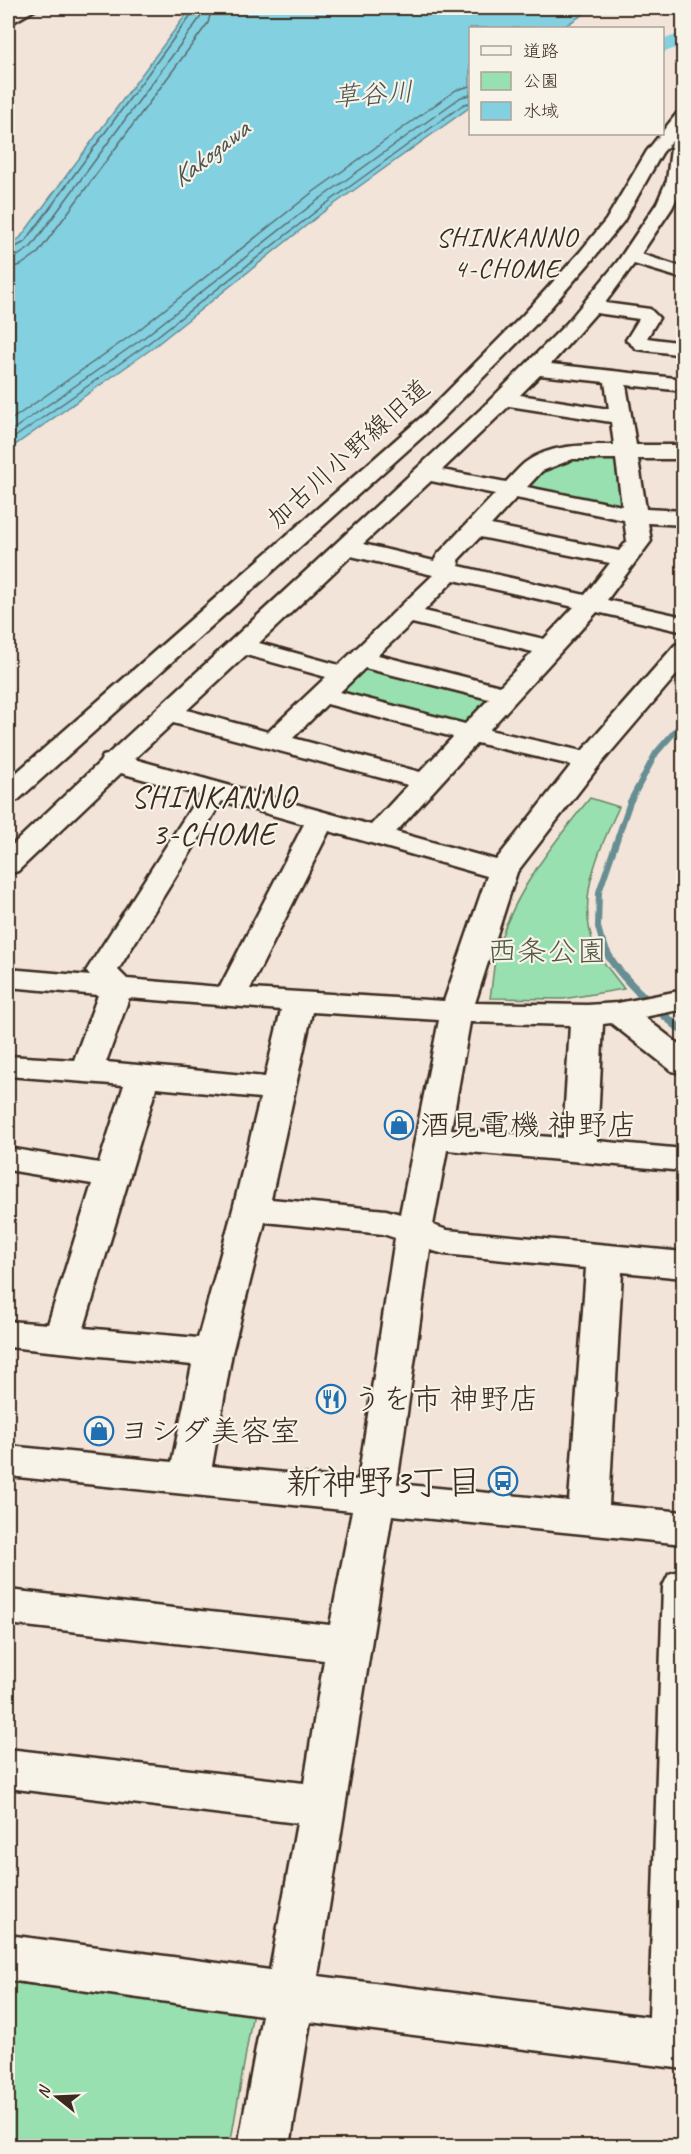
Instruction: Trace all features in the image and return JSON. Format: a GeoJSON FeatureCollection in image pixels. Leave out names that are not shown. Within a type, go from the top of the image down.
{"type":"FeatureCollection","features":[{"type":"Feature","properties":{"kind":"street"},"geometry":{"type":"LineString","coordinates":[[8,21],[31,8]]}},
{"type":"Feature","properties":{"kind":"street"},"geometry":{"type":"LineString","coordinates":[[28,24],[48,8]]}},
{"type":"Feature","properties":{"kind":"street"},"geometry":{"type":"LineString","coordinates":[[8,865],[113,762],[348,548],[504,399],[592,307],[677,198],[676,182],[680,139],[678,122]]}},
{"type":"Feature","properties":{"kind":"street","name":"加古川小野線旧道"},"geometry":{"type":"LineString","coordinates":[[8,794],[423,425],[478,372],[558,289],[614,222],[655,151],[678,122]]}},
{"type":"Feature","properties":{"kind":"street"},"geometry":{"type":"LineString","coordinates":[[631,257],[684,274]]}},
{"type":"Feature","properties":{"kind":"street"},"geometry":{"type":"LineString","coordinates":[[592,307],[643,313],[649,318],[636,340],[644,345],[684,350]]}},
{"type":"Feature","properties":{"kind":"street"},"geometry":{"type":"LineString","coordinates":[[534,368],[684,385]]}},
{"type":"Feature","properties":{"kind":"street"},"geometry":{"type":"LineString","coordinates":[[378,834],[472,734],[504,695],[591,604],[639,541],[615,378]]}},
{"type":"Feature","properties":{"kind":"street"},"geometry":{"type":"LineString","coordinates":[[504,399],[584,413],[619,416]]}},
{"type":"Feature","properties":{"kind":"street"},"geometry":{"type":"LineString","coordinates":[[448,571],[446,559],[534,466],[573,452],[684,452]]}},
{"type":"Feature","properties":{"kind":"street"},"geometry":{"type":"LineString","coordinates":[[426,473],[634,515],[684,518]]}},
{"type":"Feature","properties":{"kind":"street"},"geometry":{"type":"LineString","coordinates":[[476,529],[625,559]]}},
{"type":"Feature","properties":{"kind":"street"},"geometry":{"type":"LineString","coordinates":[[348,548],[684,625]]}},
{"type":"Feature","properties":{"kind":"street"},"geometry":{"type":"LineString","coordinates":[[274,741],[407,614],[448,571]]}},
{"type":"Feature","properties":{"kind":"street"},"geometry":{"type":"LineString","coordinates":[[407,614],[549,648]]}},
{"type":"Feature","properties":{"kind":"street"},"geometry":{"type":"LineString","coordinates":[[242,646],[504,695]]}},
{"type":"Feature","properties":{"kind":"street"},"geometry":{"type":"LineString","coordinates":[[264,2146],[375,1498],[414,1233],[456,1013],[503,871],[588,761],[684,650]]}},
{"type":"Feature","properties":{"kind":"street"},"geometry":{"type":"LineString","coordinates":[[322,695],[588,761]]}},
{"type":"Feature","properties":{"kind":"street"},"geometry":{"type":"LineString","coordinates":[[168,713],[427,782]]}},
{"type":"Feature","properties":{"kind":"street"},"geometry":{"type":"LineString","coordinates":[[113,762],[378,834],[503,871]]}},
{"type":"Feature","properties":{"kind":"street"},"geometry":{"type":"LineString","coordinates":[[117,987],[102,970],[216,789]]}},
{"type":"Feature","properties":{"kind":"street"},"geometry":{"type":"LineString","coordinates":[[230,997],[321,819]]}},
{"type":"Feature","properties":{"kind":"street"},"geometry":{"type":"LineString","coordinates":[[8,978],[456,1013],[602,1014],[684,999]]}},
{"type":"Feature","properties":{"kind":"street"},"geometry":{"type":"LineString","coordinates":[[87,1070],[117,987]]}},
{"type":"Feature","properties":{"kind":"street"},"geometry":{"type":"LineString","coordinates":[[189,1479],[213,1353],[251,1209],[299,1000]]}},
{"type":"Feature","properties":{"kind":"street"},"geometry":{"type":"LineString","coordinates":[[602,1014],[684,1064]]}},
{"type":"Feature","properties":{"kind":"street"},"geometry":{"type":"LineString","coordinates":[[579,1152],[602,1014]]}},
{"type":"Feature","properties":{"kind":"street"},"geometry":{"type":"LineString","coordinates":[[8,1066],[87,1070],[279,1089]]}},
{"type":"Feature","properties":{"kind":"street"},"geometry":{"type":"LineString","coordinates":[[62,1339],[143,1077]]}},
{"type":"Feature","properties":{"kind":"street"},"geometry":{"type":"LineString","coordinates":[[431,1138],[684,1160]]}},
{"type":"Feature","properties":{"kind":"street"},"geometry":{"type":"LineString","coordinates":[[8,1160],[111,1176]]}},
{"type":"Feature","properties":{"kind":"street"},"geometry":{"type":"LineString","coordinates":[[251,1209],[386,1222],[444,1242],[684,1265]]}},
{"type":"Feature","properties":{"kind":"street"},"geometry":{"type":"LineString","coordinates":[[588,1518],[604,1259]]}},
{"type":"Feature","properties":{"kind":"street"},"geometry":{"type":"LineString","coordinates":[[8,1334],[213,1353]]}},
{"type":"Feature","properties":{"kind":"street"},"geometry":{"type":"LineString","coordinates":[[8,1461],[684,1528]]}},
{"type":"Feature","properties":{"kind":"street"},"geometry":{"type":"LineString","coordinates":[[8,1957],[290,1996],[678,2044],[684,1586]]}},
{"type":"Feature","properties":{"kind":"street"},"geometry":{"type":"LineString","coordinates":[[8,1607],[348,1646]]}},
{"type":"Feature","properties":{"kind":"street"},"geometry":{"type":"LineString","coordinates":[[8,1768],[323,1806]]}},
{"type":"Feature","properties":{"kind":"green space"},"geometry":{"type":"Polygon","coordinates":[[[556,458],[620,458],[626,505],[614,507],[528,491],[521,485],[556,458]]]}},
{"type":"Feature","properties":{"kind":"green space"},"geometry":{"type":"Polygon","coordinates":[[[379,665],[495,694],[478,723],[463,725],[347,695],[344,687],[358,670],[379,665]]]}},
{"type":"Feature","properties":{"kind":"green space","name":"西条公園"},"geometry":{"type":"Polygon","coordinates":[[[590,798],[619,807],[597,858],[589,893],[588,911],[589,929],[595,947],[624,989],[563,999],[490,998],[496,953],[514,906],[537,868],[590,798]]]}},
{"type":"Feature","properties":{"kind":"green space"},"geometry":{"type":"Polygon","coordinates":[[[8,1982],[253,2012],[230,2146],[8,2146],[8,1982]]]}},
{"type":"Feature","properties":{"kind":"water","name":"Kakogawa"},"geometry":{"type":"Polygon","coordinates":[[[191,8],[593,8],[564,27],[469,27],[469,108],[322,213],[150,350],[8,450],[8,246],[20,238],[191,8]]]}},
{"type":"Feature","properties":{"kind":"waterway","name":"草谷川"},"geometry":{"type":"LineString","coordinates":[[664,46],[684,38]]}},
{"type":"Feature","properties":{"kind":"waterway"},"geometry":{"type":"LineString","coordinates":[[603,945],[598,927],[599,892],[630,802],[656,753],[684,721]]}},
{"type":"Feature","properties":{"kind":"waterway"},"geometry":{"type":"LineString","coordinates":[[603,943],[626,979],[684,1032]]}},
{"type":"Feature","properties":{"kind":"place","name":"酒見電機 神野店"},"geometry":{"type":"Point","coordinates":[399,1125]}},
{"type":"Feature","properties":{"kind":"place","name":"うを市 神野店"},"geometry":{"type":"Point","coordinates":[331,1399]}},
{"type":"Feature","properties":{"kind":"place","name":"ヨシダ美容室"},"geometry":{"type":"Point","coordinates":[99,1431]}},
{"type":"Feature","properties":{"kind":"place","name":"新神野3丁目"},"geometry":{"type":"Point","coordinates":[503,1481]}},
{"type":"Feature","properties":{"kind":"district","name":"SHINKANNO 4-CHOME"},"geometry":{"type":"Point","coordinates":[507,252]}},
{"type":"Feature","properties":{"kind":"district","name":"SHINKANNO 3-CHOME"},"geometry":{"type":"Point","coordinates":[214,814]}}]}
